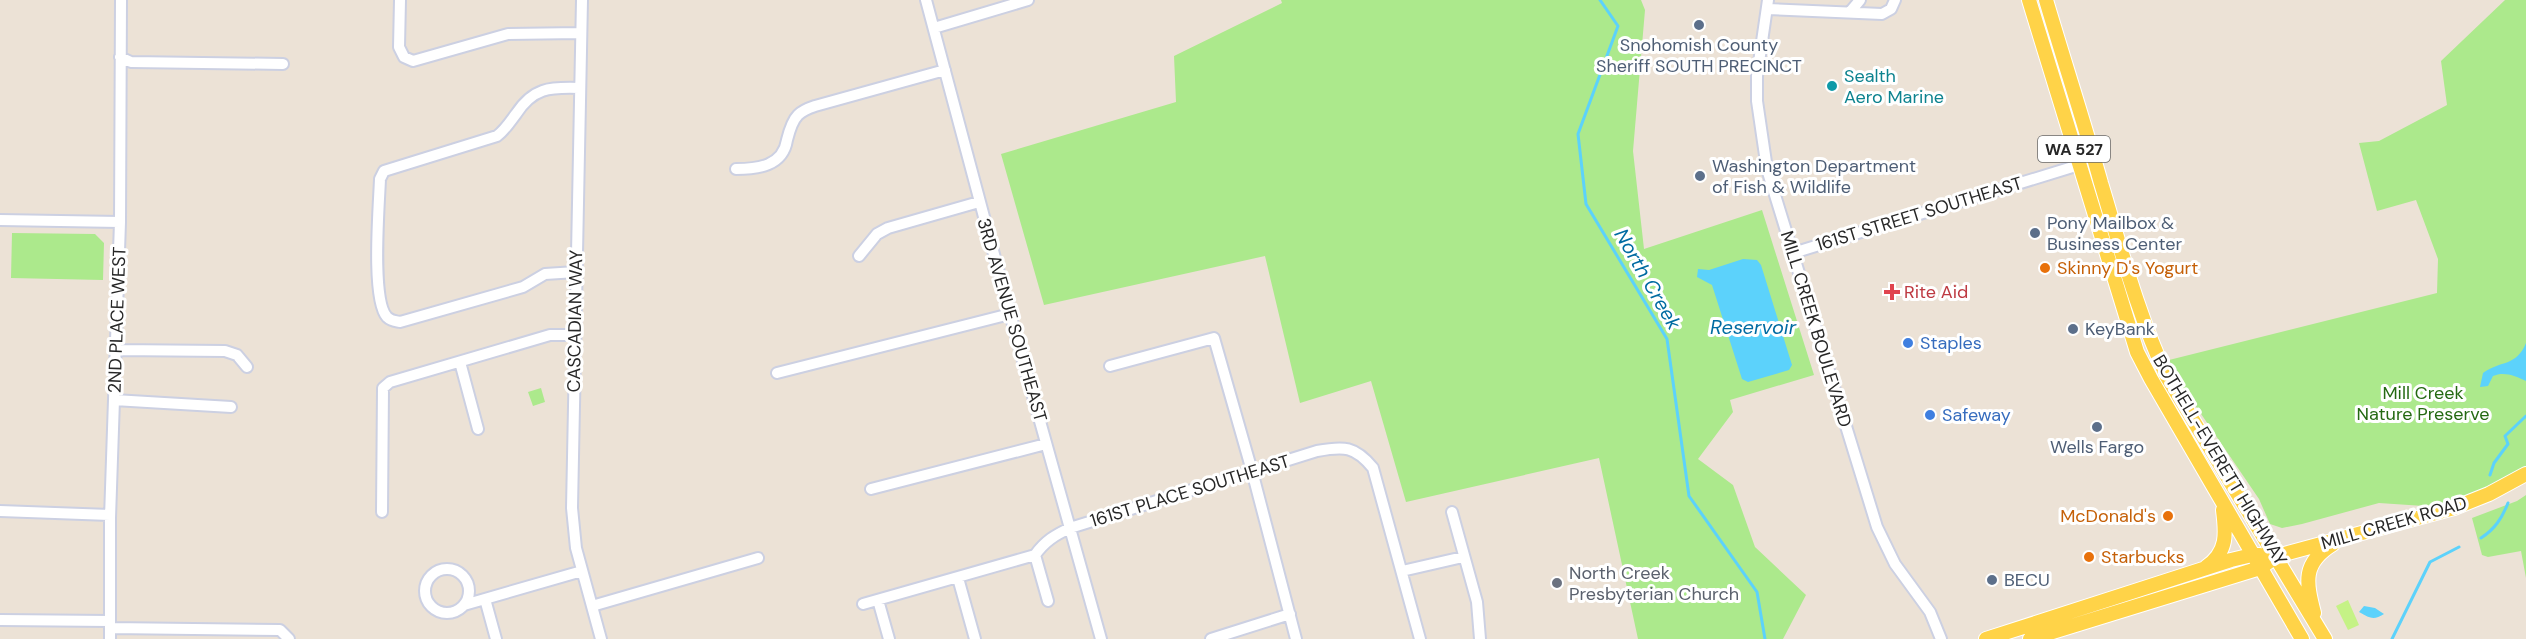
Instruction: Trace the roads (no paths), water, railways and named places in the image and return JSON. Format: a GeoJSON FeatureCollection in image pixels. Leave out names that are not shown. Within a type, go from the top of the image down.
{"type":"FeatureCollection","features":[{"type":"Feature","properties":{"kind":"main road","name":"BOTHELL-EVERETT HIGHWAY"},"geometry":{"type":"LineString","coordinates":[[2029,0],[2137,352],[2151,380],[2302,639]]}},
{"type":"Feature","properties":{"kind":"main road","name":"BOTHELL-EVERETT HIGHWAY"},"geometry":{"type":"LineString","coordinates":[[2046,0],[2146,329],[2167,377],[2322,633]]}},
{"type":"Feature","properties":{"kind":"main road"},"geometry":{"type":"LineString","coordinates":[[2058,91],[2070,108],[2085,156],[2094,157]]}},
{"type":"Feature","properties":{"kind":"main road"},"geometry":{"type":"LineString","coordinates":[[2079,165],[2089,169],[2106,222],[2120,246]]}},
{"type":"Feature","properties":{"kind":"main road","name":"MILL CREEK ROAD"},"geometry":{"type":"LineString","coordinates":[[2030,639],[2260,568],[2277,556],[2454,508],[2489,494],[2526,474]]}},
{"type":"Feature","properties":{"kind":"main road"},"geometry":{"type":"LineString","coordinates":[[2196,571],[2216,559],[2224,544],[2225,526],[2222,502]]}},
{"type":"Feature","properties":{"kind":"main road"},"geometry":{"type":"LineString","coordinates":[[2322,633],[2311,601],[2308,570],[2322,551],[2354,535]]}},
{"type":"Feature","properties":{"kind":"main road"},"geometry":{"type":"LineString","coordinates":[[1986,639],[2252,555],[2277,556]]}},
{"type":"Feature","properties":{"kind":"street","name":"2ND PLACE WEST"},"geometry":{"type":"LineString","coordinates":[[110,629],[110,515],[120,222],[121,0]]}},
{"type":"Feature","properties":{"kind":"street"},"geometry":{"type":"LineString","coordinates":[[400,0],[399,46],[404,57],[413,61],[508,34],[580,33]]}},
{"type":"Feature","properties":{"kind":"street","name":"CASCADIAN WAY"},"geometry":{"type":"LineString","coordinates":[[582,0],[572,508],[576,548],[601,639]]}},
{"type":"Feature","properties":{"kind":"street","name":"3RD AVENUE SOUTHEAST"},"geometry":{"type":"LineString","coordinates":[[926,0],[979,202],[1101,639]]}},
{"type":"Feature","properties":{"kind":"street"},"geometry":{"type":"LineString","coordinates":[[934,28],[1028,0]]}},
{"type":"Feature","properties":{"kind":"street"},"geometry":{"type":"LineString","coordinates":[[1850,12],[1860,0]]}},
{"type":"Feature","properties":{"kind":"street"},"geometry":{"type":"LineString","coordinates":[[1768,5],[1882,14],[1891,9],[1895,0]]}},
{"type":"Feature","properties":{"kind":"street","name":"MILL CREEK BOULEVARD"},"geometry":{"type":"LineString","coordinates":[[1768,5],[1757,76],[1758,110],[1767,169],[1877,527],[1895,564],[1930,612],[1941,639]]}},
{"type":"Feature","properties":{"kind":"street"},"geometry":{"type":"LineString","coordinates":[[120,57],[131,62],[283,63]]}},
{"type":"Feature","properties":{"kind":"street"},"geometry":{"type":"LineString","coordinates":[[736,169],[767,166],[778,160],[784,153],[788,135],[797,116],[815,106],[945,70]]}},
{"type":"Feature","properties":{"kind":"street"},"geometry":{"type":"LineString","coordinates":[[576,272],[545,274],[523,287],[404,321],[392,320],[385,313],[378,282],[380,179],[384,171],[497,136],[505,129],[527,98],[536,92],[579,88]]}},
{"type":"Feature","properties":{"kind":"street","name":"161ST STREET SOUTHEAST"},"geometry":{"type":"LineString","coordinates":[[1793,253],[2079,165]]}},
{"type":"Feature","properties":{"kind":"street"},"geometry":{"type":"LineString","coordinates":[[859,256],[877,234],[888,228],[979,202]]}},
{"type":"Feature","properties":{"kind":"street"},"geometry":{"type":"LineString","coordinates":[[0,220],[120,222]]}},
{"type":"Feature","properties":{"kind":"street"},"geometry":{"type":"LineString","coordinates":[[777,373],[1010,314]]}},
{"type":"Feature","properties":{"kind":"street"},"geometry":{"type":"LineString","coordinates":[[382,512],[383,388],[390,382],[550,335],[575,335]]}},
{"type":"Feature","properties":{"kind":"street"},"geometry":{"type":"LineString","coordinates":[[1110,366],[1214,338],[1296,639]]}},
{"type":"Feature","properties":{"kind":"street"},"geometry":{"type":"LineString","coordinates":[[116,350],[225,351],[237,355],[247,367]]}},
{"type":"Feature","properties":{"kind":"street"},"geometry":{"type":"LineString","coordinates":[[460,362],[478,429]]}},
{"type":"Feature","properties":{"kind":"street"},"geometry":{"type":"LineString","coordinates":[[114,400],[231,407]]}},
{"type":"Feature","properties":{"kind":"street"},"geometry":{"type":"LineString","coordinates":[[871,489],[1047,444]]}},
{"type":"Feature","properties":{"kind":"street","name":"161ST PLACE SOUTHEAST"},"geometry":{"type":"LineString","coordinates":[[862,604],[1035,555],[1043,544],[1070,528],[1317,451],[1337,447],[1354,450],[1373,468],[1402,572]]}},
{"type":"Feature","properties":{"kind":"street"},"geometry":{"type":"LineString","coordinates":[[0,511],[110,515]]}},
{"type":"Feature","properties":{"kind":"street"},"geometry":{"type":"LineString","coordinates":[[1452,512],[1477,602],[1480,639]]}},
{"type":"Feature","properties":{"kind":"street"},"geometry":{"type":"LineString","coordinates":[[1035,555],[1048,601]]}},
{"type":"Feature","properties":{"kind":"street"},"geometry":{"type":"LineString","coordinates":[[1420,639],[1402,572],[1463,557]]}},
{"type":"Feature","properties":{"kind":"street"},"geometry":{"type":"LineString","coordinates":[[592,606],[758,558]]}},
{"type":"Feature","properties":{"kind":"street"},"geometry":{"type":"LineString","coordinates":[[464,605],[470,592],[464,577],[457,571],[449,569],[433,575],[425,590],[431,606],[446,613],[455,612],[464,605],[582,571]]}},
{"type":"Feature","properties":{"kind":"street"},"geometry":{"type":"LineString","coordinates":[[958,578],[975,639]]}},
{"type":"Feature","properties":{"kind":"street"},"geometry":{"type":"LineString","coordinates":[[485,599],[496,639]]}},
{"type":"Feature","properties":{"kind":"street"},"geometry":{"type":"LineString","coordinates":[[878,600],[889,639]]}},
{"type":"Feature","properties":{"kind":"street"},"geometry":{"type":"LineString","coordinates":[[1211,639],[1290,614]]}},
{"type":"Feature","properties":{"kind":"street"},"geometry":{"type":"LineString","coordinates":[[0,620],[110,629],[280,630],[288,638]]}},
{"type":"Feature","properties":{"kind":"water","name":"Reservoir"},"geometry":{"type":"Polygon","coordinates":[[[1743,259],[1757,260],[1761,265],[1792,365],[1789,370],[1748,382],[1742,379],[1712,285],[1697,277],[1698,269],[1709,270],[1743,259]]]}},
{"type":"Feature","properties":{"kind":"water"},"geometry":{"type":"Polygon","coordinates":[[[2526,343],[2526,381],[2501,374],[2493,376],[2488,386],[2480,387],[2483,373],[2513,360],[2526,343]]]}},
{"type":"Feature","properties":{"kind":"water"},"geometry":{"type":"Polygon","coordinates":[[[2364,606],[2375,608],[2384,614],[2375,618],[2367,616],[2359,612],[2364,606]]]}},
{"type":"Feature","properties":{"kind":"waterway","name":"North Creek"},"geometry":{"type":"LineString","coordinates":[[1600,0],[1618,26],[1578,134],[1586,204],[1667,339],[1689,496],[1757,592],[1765,639]]}},
{"type":"Feature","properties":{"kind":"waterway"},"geometry":{"type":"LineString","coordinates":[[2490,475],[2494,463],[2508,444],[2505,436],[2526,416]]}},
{"type":"Feature","properties":{"kind":"waterway"},"geometry":{"type":"LineString","coordinates":[[2481,538],[2498,523],[2508,503]]}},
{"type":"Feature","properties":{"kind":"waterway"},"geometry":{"type":"LineString","coordinates":[[2392,639],[2430,562],[2459,547]]}},
{"type":"Feature","properties":{"kind":"place","name":"Snohomish County Sheriff SOUTH PRECINCT"},"geometry":{"type":"Point","coordinates":[1699,25]}},
{"type":"Feature","properties":{"kind":"place","name":"Sealth Aero Marine"},"geometry":{"type":"Point","coordinates":[1832,86]}},
{"type":"Feature","properties":{"kind":"place","name":"Washington Department of Fish & Wildlife"},"geometry":{"type":"Point","coordinates":[1700,176]}},
{"type":"Feature","properties":{"kind":"place","name":"Pony Mailbox & Business Center"},"geometry":{"type":"Point","coordinates":[2035,233]}},
{"type":"Feature","properties":{"kind":"place","name":"Skinny D's Yogurt"},"geometry":{"type":"Point","coordinates":[2045,268]}},
{"type":"Feature","properties":{"kind":"place","name":"Rite Aid"},"geometry":{"type":"Point","coordinates":[1892,292]}},
{"type":"Feature","properties":{"kind":"place","name":"KeyBank"},"geometry":{"type":"Point","coordinates":[2073,329]}},
{"type":"Feature","properties":{"kind":"place","name":"Staples"},"geometry":{"type":"Point","coordinates":[1908,343]}},
{"type":"Feature","properties":{"kind":"place","name":"Safeway"},"geometry":{"type":"Point","coordinates":[1930,415]}},
{"type":"Feature","properties":{"kind":"place","name":"Wells Fargo"},"geometry":{"type":"Point","coordinates":[2097,427]}},
{"type":"Feature","properties":{"kind":"place","name":"McDonald's"},"geometry":{"type":"Point","coordinates":[2168,516]}},
{"type":"Feature","properties":{"kind":"place","name":"Starbucks"},"geometry":{"type":"Point","coordinates":[2089,557]}},
{"type":"Feature","properties":{"kind":"place","name":"BECU"},"geometry":{"type":"Point","coordinates":[1992,580]}},
{"type":"Feature","properties":{"kind":"place","name":"North Creek Presbyterian Church"},"geometry":{"type":"Point","coordinates":[1557,583]}},
{"type":"Feature","properties":{"kind":"park label","name":"Mill Creek Nature Preserve"},"geometry":{"type":"Point","coordinates":[2423,403]}}]}
